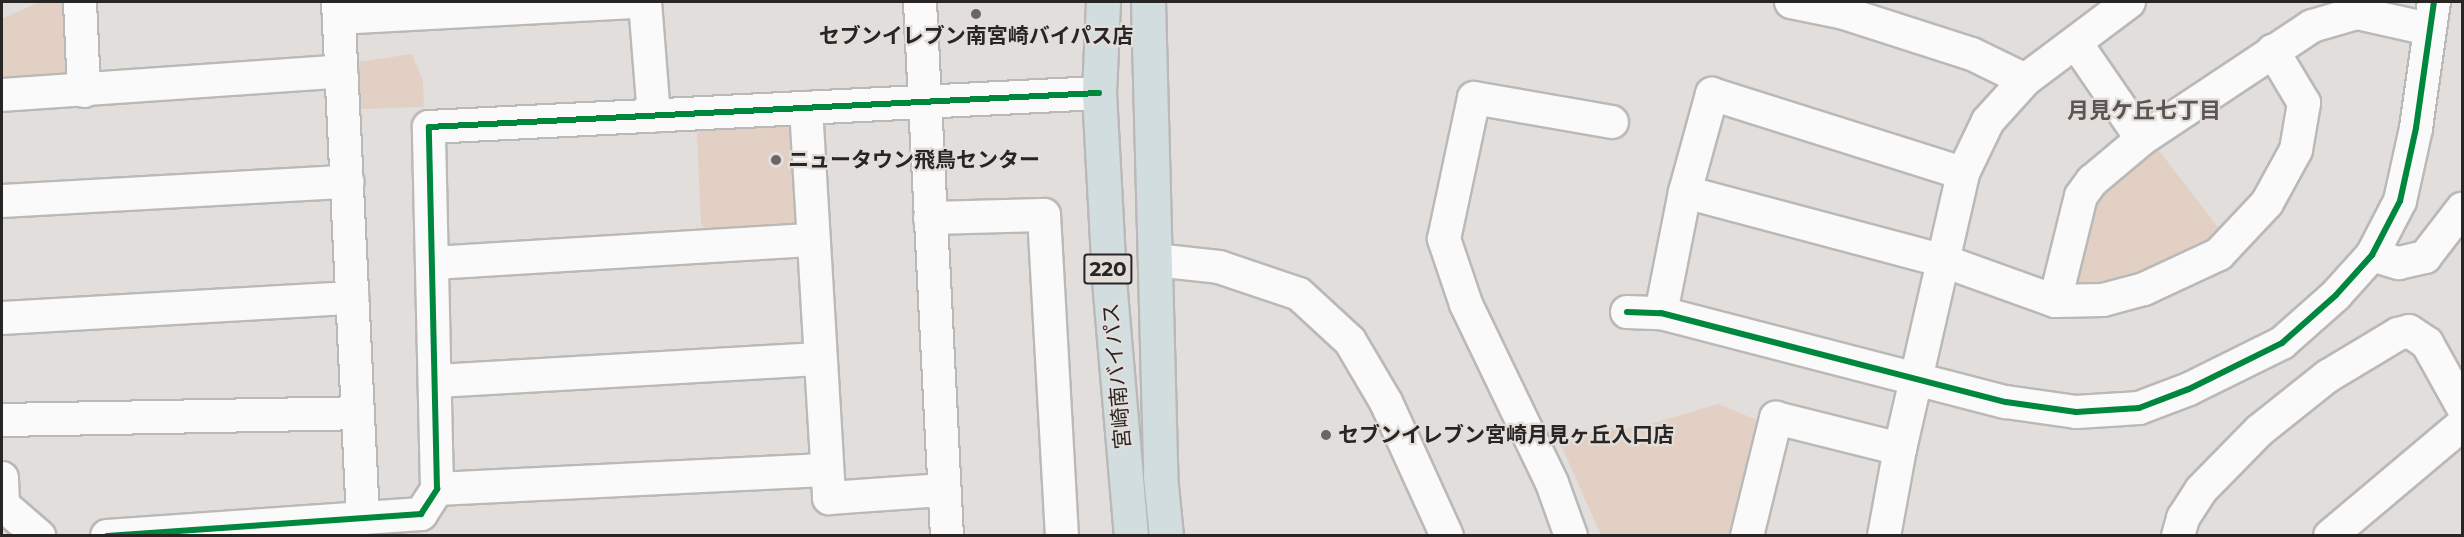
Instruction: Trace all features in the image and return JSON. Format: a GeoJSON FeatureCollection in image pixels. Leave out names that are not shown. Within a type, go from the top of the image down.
{"type":"FeatureCollection","features":[{"type":"Feature","properties":{"kind":"highway","name":"宮崎南バイパス"},"geometry":{"type":"LineString","coordinates":[[1102,2],[1099,93],[1109,280],[1131,536]]}},
{"type":"Feature","properties":{"kind":"highway","name":"宮崎南バイパス"},"geometry":{"type":"LineString","coordinates":[[1148,2],[1160,476],[1166,536]]}},
{"type":"Feature","properties":{"kind":"street"},"geometry":{"type":"LineString","coordinates":[[80,2],[84,91]]}},
{"type":"Feature","properties":{"kind":"street"},"geometry":{"type":"LineString","coordinates":[[363,518],[338,10],[631,2]]}},
{"type":"Feature","properties":{"kind":"street"},"geometry":{"type":"LineString","coordinates":[[645,2],[654,116]]}},
{"type":"Feature","properties":{"kind":"street"},"geometry":{"type":"LineString","coordinates":[[920,2],[942,490],[947,536]]}},
{"type":"Feature","properties":{"kind":"street"},"geometry":{"type":"LineString","coordinates":[[1791,2],[1846,7],[1972,54],[2025,80]]}},
{"type":"Feature","properties":{"kind":"street"},"geometry":{"type":"LineString","coordinates":[[1884,536],[1900,449],[1918,380],[1941,260],[1964,173],[1988,120],[2025,80],[2129,2]]}},
{"type":"Feature","properties":{"kind":"street"},"geometry":{"type":"LineString","coordinates":[[1627,312],[1661,313],[2006,402],[2076,412],[2139,408],[2189,389],[2282,343],[2336,295],[2372,255],[2400,201],[2416,128],[2431,15],[2358,13],[2312,26],[2142,139],[2092,181],[2081,196],[2055,301]]}},
{"type":"Feature","properties":{"kind":"street"},"geometry":{"type":"LineString","coordinates":[[2076,43],[2142,139]]}},
{"type":"Feature","properties":{"kind":"street"},"geometry":{"type":"LineString","coordinates":[[1685,192],[1941,260],[2055,301],[2103,300],[2144,289],[2219,254],[2267,203],[2296,150],[2304,104],[2273,51]]}},
{"type":"Feature","properties":{"kind":"street"},"geometry":{"type":"LineString","coordinates":[[2,95],[84,91],[341,71]]}},
{"type":"Feature","properties":{"kind":"street"},"geometry":{"type":"LineString","coordinates":[[108,536],[212,532],[421,514],[437,489],[434,263],[429,127],[1099,93]]}},
{"type":"Feature","properties":{"kind":"street"},"geometry":{"type":"LineString","coordinates":[[1661,313],[1685,192],[1713,94],[1964,173]]}},
{"type":"Feature","properties":{"kind":"street"},"geometry":{"type":"LineString","coordinates":[[1571,536],[1552,483],[1466,304],[1444,239],[1474,98],[1612,122]]}},
{"type":"Feature","properties":{"kind":"street"},"geometry":{"type":"LineString","coordinates":[[806,108],[825,470],[829,498],[942,490]]}},
{"type":"Feature","properties":{"kind":"street"},"geometry":{"type":"LineString","coordinates":[[2,201],[347,182]]}},
{"type":"Feature","properties":{"kind":"street"},"geometry":{"type":"LineString","coordinates":[[2372,255],[2399,263],[2425,257],[2463,209]]}},
{"type":"Feature","properties":{"kind":"street"},"geometry":{"type":"LineString","coordinates":[[930,218],[1044,215],[1062,536]]}},
{"type":"Feature","properties":{"kind":"street"},"geometry":{"type":"LineString","coordinates":[[434,263],[813,240]]}},
{"type":"Feature","properties":{"kind":"street"},"geometry":{"type":"LineString","coordinates":[[1155,260],[1219,267],[1299,294],[1350,341],[1386,402],[1447,536]]}},
{"type":"Feature","properties":{"kind":"street"},"geometry":{"type":"LineString","coordinates":[[2,318],[352,298]]}},
{"type":"Feature","properties":{"kind":"street"},"geometry":{"type":"LineString","coordinates":[[2178,536],[2183,518],[2202,490],[2260,430],[2328,376],[2398,334],[2409,331],[2427,343],[2463,406]]}},
{"type":"Feature","properties":{"kind":"street"},"geometry":{"type":"LineString","coordinates":[[436,381],[819,358]]}},
{"type":"Feature","properties":{"kind":"street"},"geometry":{"type":"LineString","coordinates":[[2,420],[358,412]]}},
{"type":"Feature","properties":{"kind":"street"},"geometry":{"type":"LineString","coordinates":[[1747,536],[1776,418],[1900,449]]}},
{"type":"Feature","properties":{"kind":"street"},"geometry":{"type":"LineString","coordinates":[[2330,536],[2463,425]]}},
{"type":"Feature","properties":{"kind":"street"},"geometry":{"type":"LineString","coordinates":[[437,489],[825,470]]}},
{"type":"Feature","properties":{"kind":"street"},"geometry":{"type":"LineString","coordinates":[[2,478],[3,505],[39,536]]}},
{"type":"Feature","properties":{"kind":"shaded area"},"geometry":{"type":"Polygon","coordinates":[[[39,2],[68,2],[74,72],[2,77],[2,19],[39,2]]]}},
{"type":"Feature","properties":{"kind":"shaded area"},"geometry":{"type":"Polygon","coordinates":[[[412,54],[423,81],[424,107],[361,109],[357,62],[412,54]]]}},
{"type":"Feature","properties":{"kind":"shaded area"},"geometry":{"type":"Polygon","coordinates":[[[794,120],[803,219],[794,227],[706,229],[701,224],[697,134],[703,127],[794,120]]]}},
{"type":"Feature","properties":{"kind":"shaded area"},"geometry":{"type":"Polygon","coordinates":[[[2153,143],[2224,235],[2122,285],[2076,291],[2068,281],[2089,201],[2153,143]]]}},
{"type":"Feature","properties":{"kind":"shaded area"},"geometry":{"type":"Polygon","coordinates":[[[1718,404],[1757,420],[1729,535],[1601,535],[1561,445],[1599,429],[1640,427],[1718,404]]]}},
{"type":"Feature","properties":{"kind":"cycle path"},"geometry":{"type":"LineString","coordinates":[[1627,312],[1661,313],[2006,402],[2076,412],[2139,408],[2189,389],[2282,343],[2336,295],[2372,255],[2400,201],[2416,128],[2434,2]]}},
{"type":"Feature","properties":{"kind":"cycle path"},"geometry":{"type":"LineString","coordinates":[[107,536],[421,514],[437,489],[429,127],[1099,93]]}},
{"type":"Feature","properties":{"kind":"place","name":"セブンイレブン南宮崎バイパス店"},"geometry":{"type":"Point","coordinates":[976,14]}},
{"type":"Feature","properties":{"kind":"place","name":"ニュータウン飛鳥センター"},"geometry":{"type":"Point","coordinates":[776,160]}},
{"type":"Feature","properties":{"kind":"place","name":"セブンイレブン宮崎月見ヶ丘入口店"},"geometry":{"type":"Point","coordinates":[1326,435]}},
{"type":"Feature","properties":{"kind":"district","name":"月見ケ丘七丁目"},"geometry":{"type":"Point","coordinates":[2144,111]}}]}
